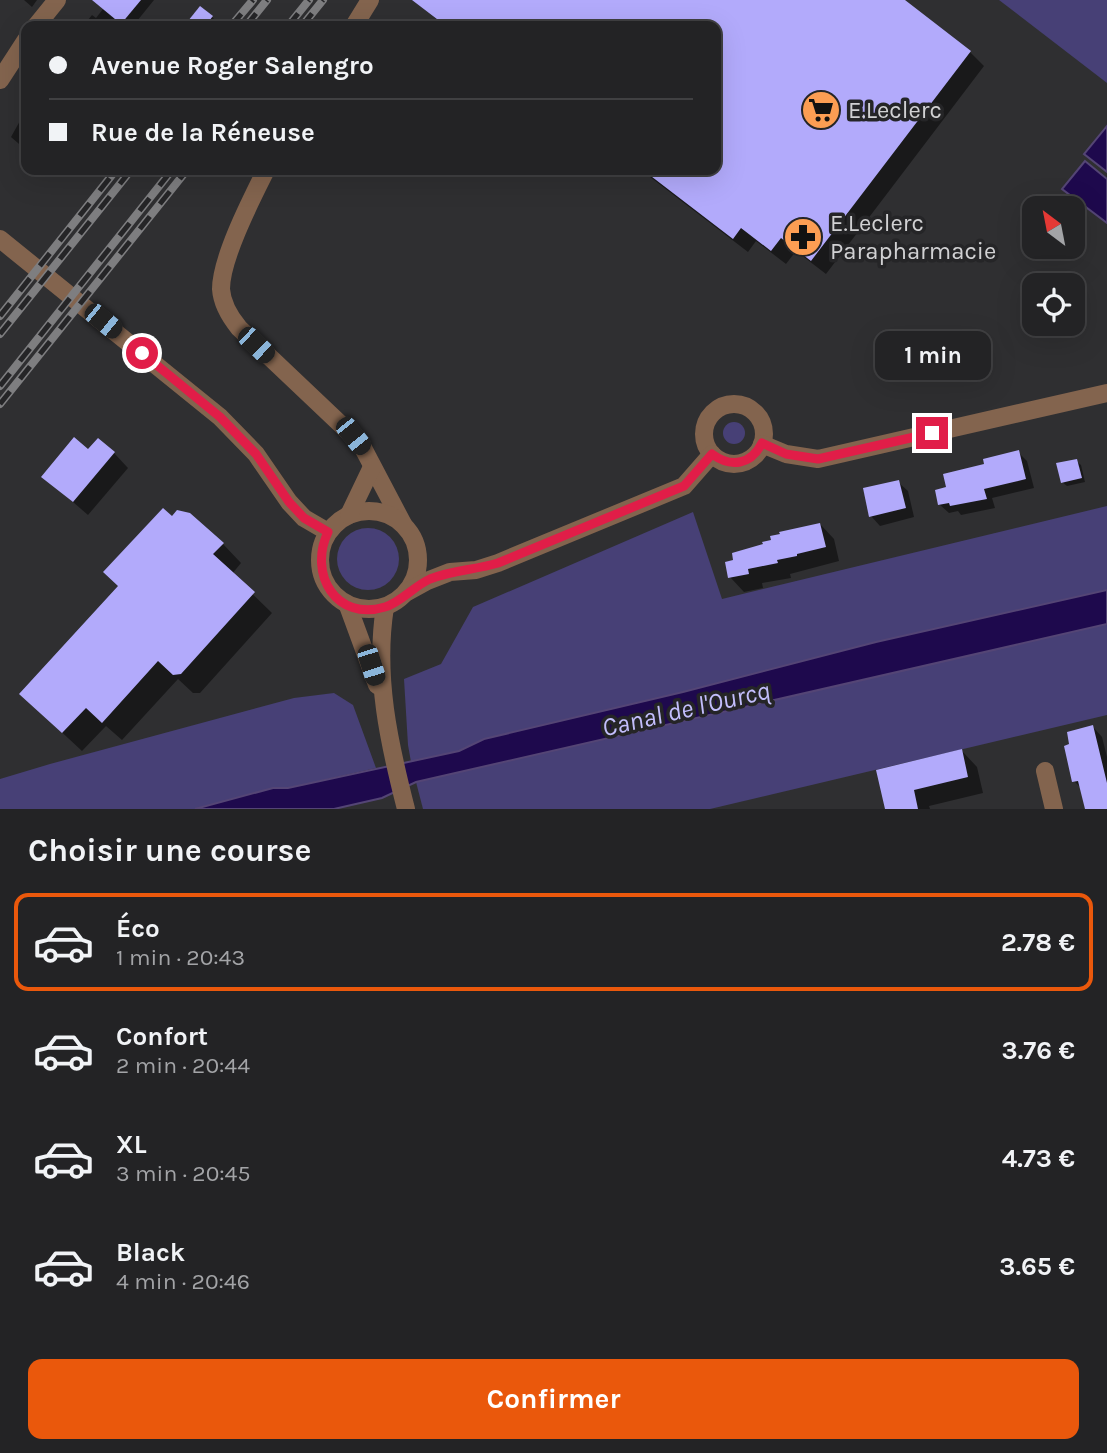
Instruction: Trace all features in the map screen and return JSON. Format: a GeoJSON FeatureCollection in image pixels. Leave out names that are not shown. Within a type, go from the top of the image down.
{"type":"FeatureCollection","features":[{"type":"Feature","properties":{"kind":"street"},"geometry":{"type":"LineString","coordinates":[[40,21],[57,0]]}},
{"type":"Feature","properties":{"kind":"street"},"geometry":{"type":"LineString","coordinates":[[357,21],[370,0]]}},
{"type":"Feature","properties":{"kind":"street"},"geometry":{"type":"LineString","coordinates":[[0,80],[21,48]]}},
{"type":"Feature","properties":{"kind":"street"},"geometry":{"type":"LineString","coordinates":[[264,175],[226,261],[221,289],[226,307],[239,328],[363,448],[403,524],[413,536],[418,551],[417,573],[407,592]]}},
{"type":"Feature","properties":{"kind":"street"},"geometry":{"type":"LineString","coordinates":[[0,239],[220,417],[256,454],[289,502],[304,518],[328,532]]}},
{"type":"Feature","properties":{"kind":"street"},"geometry":{"type":"LineString","coordinates":[[762,443],[786,454],[818,459],[1107,393]]}},
{"type":"Feature","properties":{"kind":"street"},"geometry":{"type":"LineString","coordinates":[[737,404],[754,411],[763,426],[762,443],[757,453],[740,463],[730,463],[712,454],[705,439],[706,422],[718,408],[737,404]]}},
{"type":"Feature","properties":{"kind":"street"},"geometry":{"type":"LineString","coordinates":[[348,606],[368,610],[385,607],[427,581],[450,572],[475,570],[498,563],[684,486],[712,454]]}},
{"type":"Feature","properties":{"kind":"street"},"geometry":{"type":"LineString","coordinates":[[349,515],[372,467]]}},
{"type":"Feature","properties":{"kind":"street"},"geometry":{"type":"LineString","coordinates":[[384,705],[348,606],[329,589],[322,576],[321,546],[337,522],[362,511],[376,510],[403,524]]}},
{"type":"Feature","properties":{"kind":"street"},"geometry":{"type":"LineString","coordinates":[[418,551],[450,572]]}},
{"type":"Feature","properties":{"kind":"street"},"geometry":{"type":"LineString","coordinates":[[385,607],[381,630],[384,705],[388,738],[406,809]]}},
{"type":"Feature","properties":{"kind":"street"},"geometry":{"type":"LineString","coordinates":[[1045,771],[1054,809]]}},
{"type":"Feature","properties":{"kind":"shaded area"},"geometry":{"type":"Polygon","coordinates":[[[999,0],[1107,0],[1107,83],[999,0]]]}},
{"type":"Feature","properties":{"kind":"shaded area"},"geometry":{"type":"Polygon","coordinates":[[[734,422],[742,425],[745,433],[742,441],[734,444],[726,441],[723,433],[726,425],[734,422]]]}},
{"type":"Feature","properties":{"kind":"shaded area"},"geometry":{"type":"Polygon","coordinates":[[[1107,506],[1107,590],[876,642],[683,692],[484,739],[459,751],[411,762],[404,679],[441,664],[473,607],[693,512],[722,599],[1107,506]]]}},
{"type":"Feature","properties":{"kind":"shaded area"},"geometry":{"type":"Polygon","coordinates":[[[368,528],[390,537],[399,559],[390,581],[368,590],[346,581],[337,559],[346,537],[368,528]]]}},
{"type":"Feature","properties":{"kind":"shaded area"},"geometry":{"type":"Polygon","coordinates":[[[1107,624],[1107,715],[710,809],[423,809],[416,782],[1107,624]]]}},
{"type":"Feature","properties":{"kind":"shaded area"},"geometry":{"type":"Polygon","coordinates":[[[334,693],[353,705],[376,768],[288,788],[273,788],[195,809],[0,809],[0,779],[294,698],[334,693]]]}},
{"type":"Feature","properties":{"kind":"water"},"geometry":{"type":"Polygon","coordinates":[[[1107,126],[1107,172],[1084,154],[1107,126]]]}},
{"type":"Feature","properties":{"kind":"water"},"geometry":{"type":"Polygon","coordinates":[[[1085,161],[1107,179],[1107,223],[1085,206],[1085,196],[1071,196],[1062,189],[1085,161]]]}},
{"type":"Feature","properties":{"kind":"water","name":"Canal de l'Ourcq"},"geometry":{"type":"Polygon","coordinates":[[[1107,590],[1107,624],[416,782],[382,798],[334,809],[195,809],[273,788],[288,788],[459,751],[484,739],[683,692],[876,642],[1107,590]]]}},
{"type":"Feature","properties":{"kind":"building"},"geometry":{"type":"Polygon","coordinates":[[[92,0],[141,0],[124,21],[117,21],[92,0]]]}},
{"type":"Feature","properties":{"kind":"building","name":"E.Leclerc"},"geometry":{"type":"Polygon","coordinates":[[[412,0],[905,0],[971,51],[811,261],[781,238],[771,251],[741,228],[733,239],[650,175],[721,175],[721,21],[439,21],[412,0]]]}},
{"type":"Feature","properties":{"kind":"building"},"geometry":{"type":"Polygon","coordinates":[[[200,6],[213,16],[209,21],[188,21],[200,6]]]}},
{"type":"Feature","properties":{"kind":"building"},"geometry":{"type":"Polygon","coordinates":[[[74,437],[88,449],[98,438],[115,452],[73,502],[41,477],[74,437]]]}},
{"type":"Feature","properties":{"kind":"building"},"geometry":{"type":"Polygon","coordinates":[[[1019,450],[1026,479],[984,489],[987,499],[950,506],[949,503],[938,505],[935,490],[946,487],[943,474],[984,464],[983,459],[1019,450]]]}},
{"type":"Feature","properties":{"kind":"building"},"geometry":{"type":"Polygon","coordinates":[[[1077,459],[1082,478],[1061,483],[1056,463],[1077,459]]]}},
{"type":"Feature","properties":{"kind":"building"},"geometry":{"type":"Polygon","coordinates":[[[899,480],[906,508],[869,517],[863,488],[899,480]]]}},
{"type":"Feature","properties":{"kind":"building"},"geometry":{"type":"Polygon","coordinates":[[[163,508],[172,516],[177,510],[190,513],[224,543],[213,554],[255,592],[181,674],[173,675],[158,661],[102,723],[86,708],[62,733],[19,694],[118,586],[103,572],[163,508]]]}},
{"type":"Feature","properties":{"kind":"building"},"geometry":{"type":"Polygon","coordinates":[[[820,523],[826,547],[777,560],[778,563],[748,569],[749,574],[728,578],[725,562],[733,560],[732,553],[763,544],[762,542],[771,540],[770,536],[780,534],[779,532],[820,523]]]}},
{"type":"Feature","properties":{"kind":"building"},"geometry":{"type":"Polygon","coordinates":[[[1093,725],[1107,783],[1107,809],[1085,809],[1078,781],[1072,782],[1064,746],[1069,744],[1067,732],[1093,725]]]}},
{"type":"Feature","properties":{"kind":"building"},"geometry":{"type":"Polygon","coordinates":[[[962,749],[968,777],[914,790],[918,809],[885,809],[876,770],[962,749]]]}},
{"type":"Feature","properties":{"kind":"railway"},"geometry":{"type":"LineString","coordinates":[[235,21],[253,0]]}},
{"type":"Feature","properties":{"kind":"railway"},"geometry":{"type":"LineString","coordinates":[[250,21],[267,0]]}},
{"type":"Feature","properties":{"kind":"railway"},"geometry":{"type":"LineString","coordinates":[[292,21],[309,0]]}},
{"type":"Feature","properties":{"kind":"railway"},"geometry":{"type":"LineString","coordinates":[[306,21],[323,0]]}},
{"type":"Feature","properties":{"kind":"railway"},"geometry":{"type":"LineString","coordinates":[[0,316],[112,175]]}},
{"type":"Feature","properties":{"kind":"railway"},"geometry":{"type":"LineString","coordinates":[[0,334],[127,175]]}},
{"type":"Feature","properties":{"kind":"railway"},"geometry":{"type":"LineString","coordinates":[[0,386],[168,175]]}},
{"type":"Feature","properties":{"kind":"railway"},"geometry":{"type":"LineString","coordinates":[[0,404],[183,175]]}},
{"type":"Feature","properties":{"kind":"place","name":"E.Leclerc"},"geometry":{"type":"Point","coordinates":[821,110]}},
{"type":"Feature","properties":{"kind":"place","name":"E.Leclerc Parapharmacie"},"geometry":{"type":"Point","coordinates":[803,237]}},
{"type":"Feature","properties":{"kind":"route"},"geometry":{"type":"LineString","coordinates":[[142,353],[220,417],[256,454],[289,502],[304,518],[328,532],[321,546],[322,576],[329,589],[348,606],[368,610],[396,602],[407,592],[427,581],[450,572],[475,570],[498,563],[684,486],[712,454],[720,460],[740,463],[757,453],[762,443],[786,454],[818,459],[932,433]]}}]}
